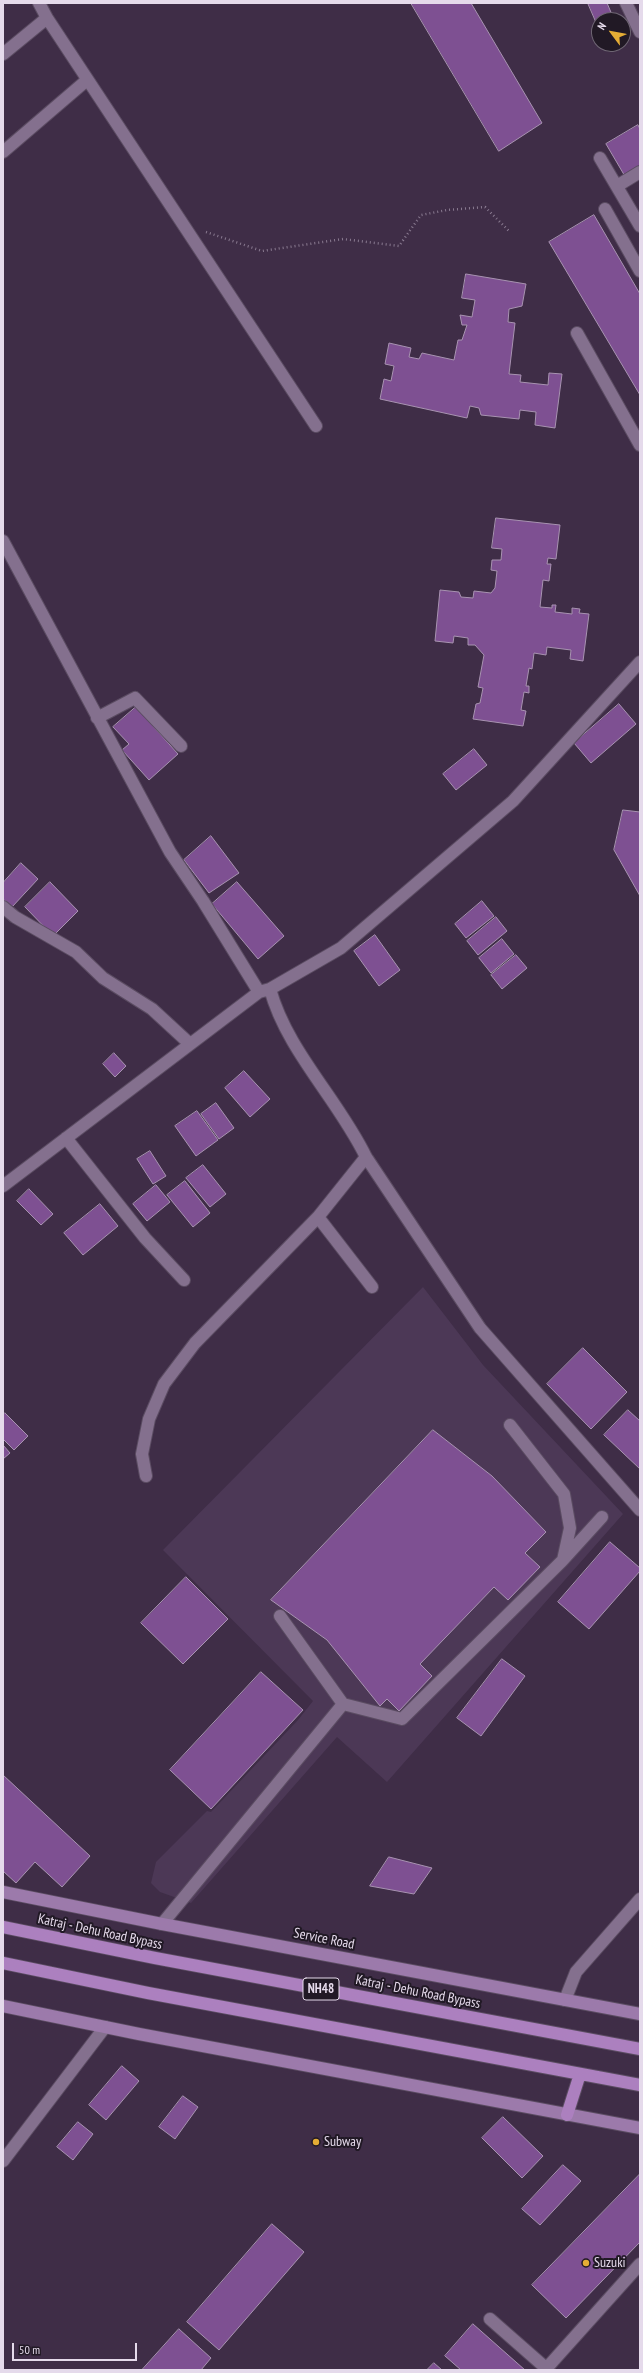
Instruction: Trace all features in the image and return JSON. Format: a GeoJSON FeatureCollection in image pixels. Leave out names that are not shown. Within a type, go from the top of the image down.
{"type":"FeatureCollection","features":[{"type":"Feature","properties":{"kind":"highway","name":"Katraj - Dehu Road Bypass"},"geometry":{"type":"LineString","coordinates":[[3,1927],[155,1958],[640,2049]]}},
{"type":"Feature","properties":{"kind":"highway"},"geometry":{"type":"LineString","coordinates":[[3,1963],[148,1993],[640,2085]]}},
{"type":"Feature","properties":{"kind":"highway"},"geometry":{"type":"LineString","coordinates":[[567,2115],[580,2074]]}},
{"type":"Feature","properties":{"kind":"main road","name":"Service Road"},"geometry":{"type":"LineString","coordinates":[[3,1892],[162,1924],[640,2014]]}},
{"type":"Feature","properties":{"kind":"main road"},"geometry":{"type":"LineString","coordinates":[[3,2006],[105,2027],[640,2128]]}},
{"type":"Feature","properties":{"kind":"street"},"geometry":{"type":"LineString","coordinates":[[39,3],[46,18],[316,426]]}},
{"type":"Feature","properties":{"kind":"street"},"geometry":{"type":"LineString","coordinates":[[626,3],[640,32]]}},
{"type":"Feature","properties":{"kind":"street"},"geometry":{"type":"LineString","coordinates":[[3,54],[46,18]]}},
{"type":"Feature","properties":{"kind":"street"},"geometry":{"type":"LineString","coordinates":[[3,152],[87,80]]}},
{"type":"Feature","properties":{"kind":"street"},"geometry":{"type":"LineString","coordinates":[[600,158],[640,226]]}},
{"type":"Feature","properties":{"kind":"street"},"geometry":{"type":"LineString","coordinates":[[617,186],[640,172]]}},
{"type":"Feature","properties":{"kind":"street"},"geometry":{"type":"LineString","coordinates":[[605,208],[640,271]]}},
{"type":"Feature","properties":{"kind":"street"},"geometry":{"type":"LineString","coordinates":[[577,333],[640,445]]}},
{"type":"Feature","properties":{"kind":"street"},"geometry":{"type":"LineString","coordinates":[[3,541],[170,852],[264,990],[277,1014],[353,1130],[366,1156],[480,1328],[640,1510]]}},
{"type":"Feature","properties":{"kind":"street"},"geometry":{"type":"LineString","coordinates":[[3,1186],[190,1044],[264,990],[341,948],[513,801],[640,662]]}},
{"type":"Feature","properties":{"kind":"street"},"geometry":{"type":"LineString","coordinates":[[97,718],[135,698],[181,746]]}},
{"type":"Feature","properties":{"kind":"street"},"geometry":{"type":"LineString","coordinates":[[3,907],[15,917],[76,952],[103,978],[152,1009],[190,1044]]}},
{"type":"Feature","properties":{"kind":"street"},"geometry":{"type":"LineString","coordinates":[[66,1138],[145,1238],[184,1280]]}},
{"type":"Feature","properties":{"kind":"street"},"geometry":{"type":"LineString","coordinates":[[146,1476],[142,1454],[149,1419],[164,1384],[195,1343],[318,1217],[366,1156]]}},
{"type":"Feature","properties":{"kind":"street"},"geometry":{"type":"LineString","coordinates":[[318,1217],[372,1287]]}},
{"type":"Feature","properties":{"kind":"street"},"geometry":{"type":"LineString","coordinates":[[510,1425],[564,1494],[570,1528],[562,1561]]}},
{"type":"Feature","properties":{"kind":"street"},"geometry":{"type":"LineString","coordinates":[[280,1616],[343,1704],[402,1719],[562,1561],[602,1517]]}},
{"type":"Feature","properties":{"kind":"street"},"geometry":{"type":"LineString","coordinates":[[162,1924],[343,1704]]}},
{"type":"Feature","properties":{"kind":"street"},"geometry":{"type":"LineString","coordinates":[[565,2000],[576,1972],[640,1899]]}},
{"type":"Feature","properties":{"kind":"street"},"geometry":{"type":"LineString","coordinates":[[3,2161],[105,2027]]}},
{"type":"Feature","properties":{"kind":"street"},"geometry":{"type":"LineString","coordinates":[[490,2319],[546,2369],[640,2264]]}},
{"type":"Feature","properties":{"kind":"path"},"geometry":{"type":"LineString","coordinates":[[203,231],[262,251],[343,239],[399,246],[421,215],[447,210],[485,207],[510,232]]}},
{"type":"Feature","properties":{"kind":"shaded area"},"geometry":{"type":"Polygon","coordinates":[[[423,1287],[483,1365],[623,1514],[387,1782],[337,1737],[191,1903],[160,1892],[151,1883],[156,1862],[207,1811],[211,1812],[298,1720],[313,1701],[163,1550],[423,1287]]]}},
{"type":"Feature","properties":{"kind":"building"},"geometry":{"type":"Polygon","coordinates":[[[411,3],[471,3],[542,123],[499,151],[411,3]]]}},
{"type":"Feature","properties":{"kind":"building"},"geometry":{"type":"Polygon","coordinates":[[[588,3],[607,3],[611,12],[592,12],[588,3]]]}},
{"type":"Feature","properties":{"kind":"building"},"geometry":{"type":"Polygon","coordinates":[[[638,125],[640,129],[640,170],[626,178],[606,144],[638,125]]]}},
{"type":"Feature","properties":{"kind":"building"},"geometry":{"type":"Polygon","coordinates":[[[594,215],[640,294],[640,395],[549,242],[594,215]]]}},
{"type":"Feature","properties":{"kind":"building"},"geometry":{"type":"Polygon","coordinates":[[[466,274],[526,284],[522,306],[509,309],[508,322],[515,323],[509,374],[521,375],[520,382],[548,385],[549,373],[562,374],[555,428],[535,425],[536,412],[520,410],[519,419],[481,415],[479,408],[470,406],[467,418],[380,399],[384,379],[391,381],[394,366],[385,364],[389,343],[411,348],[409,357],[419,359],[422,353],[454,360],[458,340],[462,340],[467,325],[462,325],[460,315],[472,317],[475,300],[462,298],[466,274]]]}},
{"type":"Feature","properties":{"kind":"building"},"geometry":{"type":"Polygon","coordinates":[[[496,518],[560,525],[556,559],[548,558],[547,564],[551,564],[549,581],[543,580],[540,607],[552,608],[552,605],[556,605],[555,612],[572,614],[572,608],[580,609],[579,613],[589,614],[583,661],[570,659],[571,650],[547,647],[546,655],[534,653],[532,669],[529,668],[526,686],[529,686],[529,693],[524,692],[521,710],[526,711],[523,726],[473,719],[476,704],[480,703],[483,688],[478,687],[484,655],[475,645],[468,645],[468,638],[454,636],[453,643],[435,641],[440,590],[459,592],[461,597],[473,598],[474,591],[491,593],[495,588],[497,571],[491,570],[492,560],[501,560],[502,549],[492,548],[496,518]]]}},
{"type":"Feature","properties":{"kind":"building"},"geometry":{"type":"Polygon","coordinates":[[[619,704],[636,724],[591,763],[574,743],[619,704]]]}},
{"type":"Feature","properties":{"kind":"building"},"geometry":{"type":"Polygon","coordinates":[[[136,707],[178,754],[149,780],[122,750],[129,744],[113,727],[136,707]]]}},
{"type":"Feature","properties":{"kind":"building"},"geometry":{"type":"Polygon","coordinates":[[[474,749],[487,765],[456,790],[443,774],[474,749]]]}},
{"type":"Feature","properties":{"kind":"building"},"geometry":{"type":"Polygon","coordinates":[[[623,810],[640,812],[640,896],[614,850],[623,810]]]}},
{"type":"Feature","properties":{"kind":"building"},"geometry":{"type":"Polygon","coordinates":[[[211,836],[239,873],[209,893],[184,860],[211,836]]]}},
{"type":"Feature","properties":{"kind":"building"},"geometry":{"type":"Polygon","coordinates":[[[21,863],[38,879],[12,907],[3,899],[3,883],[21,863]]]}},
{"type":"Feature","properties":{"kind":"building"},"geometry":{"type":"Polygon","coordinates":[[[50,882],[78,911],[53,936],[25,907],[50,882]]]}},
{"type":"Feature","properties":{"kind":"building"},"geometry":{"type":"Polygon","coordinates":[[[237,882],[284,936],[258,959],[212,904],[237,882]]]}},
{"type":"Feature","properties":{"kind":"building"},"geometry":{"type":"Polygon","coordinates":[[[482,901],[494,916],[466,938],[455,924],[482,901]]]}},
{"type":"Feature","properties":{"kind":"building"},"geometry":{"type":"Polygon","coordinates":[[[496,917],[507,931],[478,955],[467,941],[496,917]]]}},
{"type":"Feature","properties":{"kind":"building"},"geometry":{"type":"Polygon","coordinates":[[[375,935],[400,970],[379,986],[354,951],[375,935]]]}},
{"type":"Feature","properties":{"kind":"building"},"geometry":{"type":"Polygon","coordinates":[[[502,939],[514,954],[491,973],[479,958],[502,939]]]}},
{"type":"Feature","properties":{"kind":"building"},"geometry":{"type":"Polygon","coordinates":[[[516,955],[527,968],[502,989],[491,975],[516,955]]]}},
{"type":"Feature","properties":{"kind":"building"},"geometry":{"type":"Polygon","coordinates":[[[114,1053],[126,1066],[115,1077],[103,1064],[114,1053]]]}},
{"type":"Feature","properties":{"kind":"building"},"geometry":{"type":"Polygon","coordinates":[[[244,1071],[270,1099],[250,1117],[225,1088],[244,1071]]]}},
{"type":"Feature","properties":{"kind":"building"},"geometry":{"type":"Polygon","coordinates":[[[216,1103],[234,1128],[219,1139],[201,1114],[216,1103]]]}},
{"type":"Feature","properties":{"kind":"building"},"geometry":{"type":"Polygon","coordinates":[[[197,1111],[218,1140],[196,1156],[175,1126],[197,1111]]]}},
{"type":"Feature","properties":{"kind":"building"},"geometry":{"type":"Polygon","coordinates":[[[150,1151],[166,1176],[153,1184],[137,1159],[150,1151]]]}},
{"type":"Feature","properties":{"kind":"building"},"geometry":{"type":"Polygon","coordinates":[[[203,1165],[226,1194],[210,1207],[186,1178],[203,1165]]]}},
{"type":"Feature","properties":{"kind":"building"},"geometry":{"type":"Polygon","coordinates":[[[185,1181],[210,1213],[193,1227],[167,1195],[185,1181]]]}},
{"type":"Feature","properties":{"kind":"building"},"geometry":{"type":"Polygon","coordinates":[[[156,1185],[170,1202],[147,1221],[133,1204],[156,1185]]]}},
{"type":"Feature","properties":{"kind":"building"},"geometry":{"type":"Polygon","coordinates":[[[29,1189],[53,1214],[41,1225],[17,1201],[29,1189]]]}},
{"type":"Feature","properties":{"kind":"building"},"geometry":{"type":"Polygon","coordinates":[[[100,1204],[118,1226],[83,1255],[64,1233],[100,1204]]]}},
{"type":"Feature","properties":{"kind":"building"},"geometry":{"type":"Polygon","coordinates":[[[583,1348],[627,1392],[591,1429],[547,1384],[583,1348]]]}},
{"type":"Feature","properties":{"kind":"building"},"geometry":{"type":"Polygon","coordinates":[[[628,1410],[640,1421],[640,1469],[604,1435],[628,1410]]]}},
{"type":"Feature","properties":{"kind":"building"},"geometry":{"type":"Polygon","coordinates":[[[5,1413],[28,1436],[14,1450],[3,1439],[3,1415],[5,1413]]]}},
{"type":"Feature","properties":{"kind":"building"},"geometry":{"type":"Polygon","coordinates":[[[433,1430],[492,1476],[546,1532],[525,1553],[540,1567],[508,1600],[494,1587],[420,1664],[432,1676],[399,1711],[387,1699],[380,1706],[327,1640],[271,1600],[433,1430]]]}},
{"type":"Feature","properties":{"kind":"building"},"geometry":{"type":"Polygon","coordinates":[[[3,1445],[10,1453],[3,1459],[3,1445]]]}},
{"type":"Feature","properties":{"kind":"building"},"geometry":{"type":"Polygon","coordinates":[[[610,1542],[640,1568],[640,1571],[589,1629],[558,1602],[610,1542]]]}},
{"type":"Feature","properties":{"kind":"building"},"geometry":{"type":"Polygon","coordinates":[[[186,1577],[228,1619],[183,1664],[141,1623],[186,1577]]]}},
{"type":"Feature","properties":{"kind":"building"},"geometry":{"type":"Polygon","coordinates":[[[502,1659],[525,1676],[481,1736],[457,1718],[502,1659]]]}},
{"type":"Feature","properties":{"kind":"building"},"geometry":{"type":"Polygon","coordinates":[[[261,1672],[303,1710],[211,1809],[170,1770],[261,1672]]]}},
{"type":"Feature","properties":{"kind":"building"},"geometry":{"type":"Polygon","coordinates":[[[3,1775],[90,1856],[62,1887],[35,1862],[16,1883],[3,1871],[3,1775]]]}},
{"type":"Feature","properties":{"kind":"building"},"geometry":{"type":"Polygon","coordinates":[[[389,1857],[432,1868],[414,1894],[370,1886],[389,1857]]]}},
{"type":"Feature","properties":{"kind":"building"},"geometry":{"type":"Polygon","coordinates":[[[122,2066],[139,2081],[106,2120],[89,2105],[122,2066]]]}},
{"type":"Feature","properties":{"kind":"building"},"geometry":{"type":"Polygon","coordinates":[[[183,2096],[198,2107],[175,2139],[159,2127],[183,2096]]]}},
{"type":"Feature","properties":{"kind":"building"},"geometry":{"type":"Polygon","coordinates":[[[503,2117],[543,2156],[522,2178],[482,2138],[503,2117]]]}},
{"type":"Feature","properties":{"kind":"building"},"geometry":{"type":"Polygon","coordinates":[[[78,2122],[93,2134],[73,2160],[57,2147],[78,2122]]]}},
{"type":"Feature","properties":{"kind":"building"},"geometry":{"type":"Polygon","coordinates":[[[563,2165],[581,2181],[540,2225],[522,2209],[563,2165]]]}},
{"type":"Feature","properties":{"kind":"building","name":"Suzuki"},"geometry":{"type":"Polygon","coordinates":[[[640,2174],[640,2242],[566,2318],[532,2285],[640,2174]]]}},
{"type":"Feature","properties":{"kind":"building"},"geometry":{"type":"Polygon","coordinates":[[[272,2224],[304,2252],[219,2350],[187,2322],[272,2224]]]}},
{"type":"Feature","properties":{"kind":"building"},"geometry":{"type":"Polygon","coordinates":[[[473,2324],[525,2370],[461,2370],[445,2356],[473,2324]]]}},
{"type":"Feature","properties":{"kind":"building"},"geometry":{"type":"Polygon","coordinates":[[[179,2329],[211,2358],[201,2370],[142,2370],[179,2329]]]}},
{"type":"Feature","properties":{"kind":"building"},"geometry":{"type":"Polygon","coordinates":[[[434,2363],[442,2370],[427,2370],[434,2363]]]}},
{"type":"Feature","properties":{"kind":"place","name":"Subway"},"geometry":{"type":"Point","coordinates":[316,2142]}},
{"type":"Feature","properties":{"kind":"place","name":"Suzuki"},"geometry":{"type":"Point","coordinates":[586,2263]}}]}
